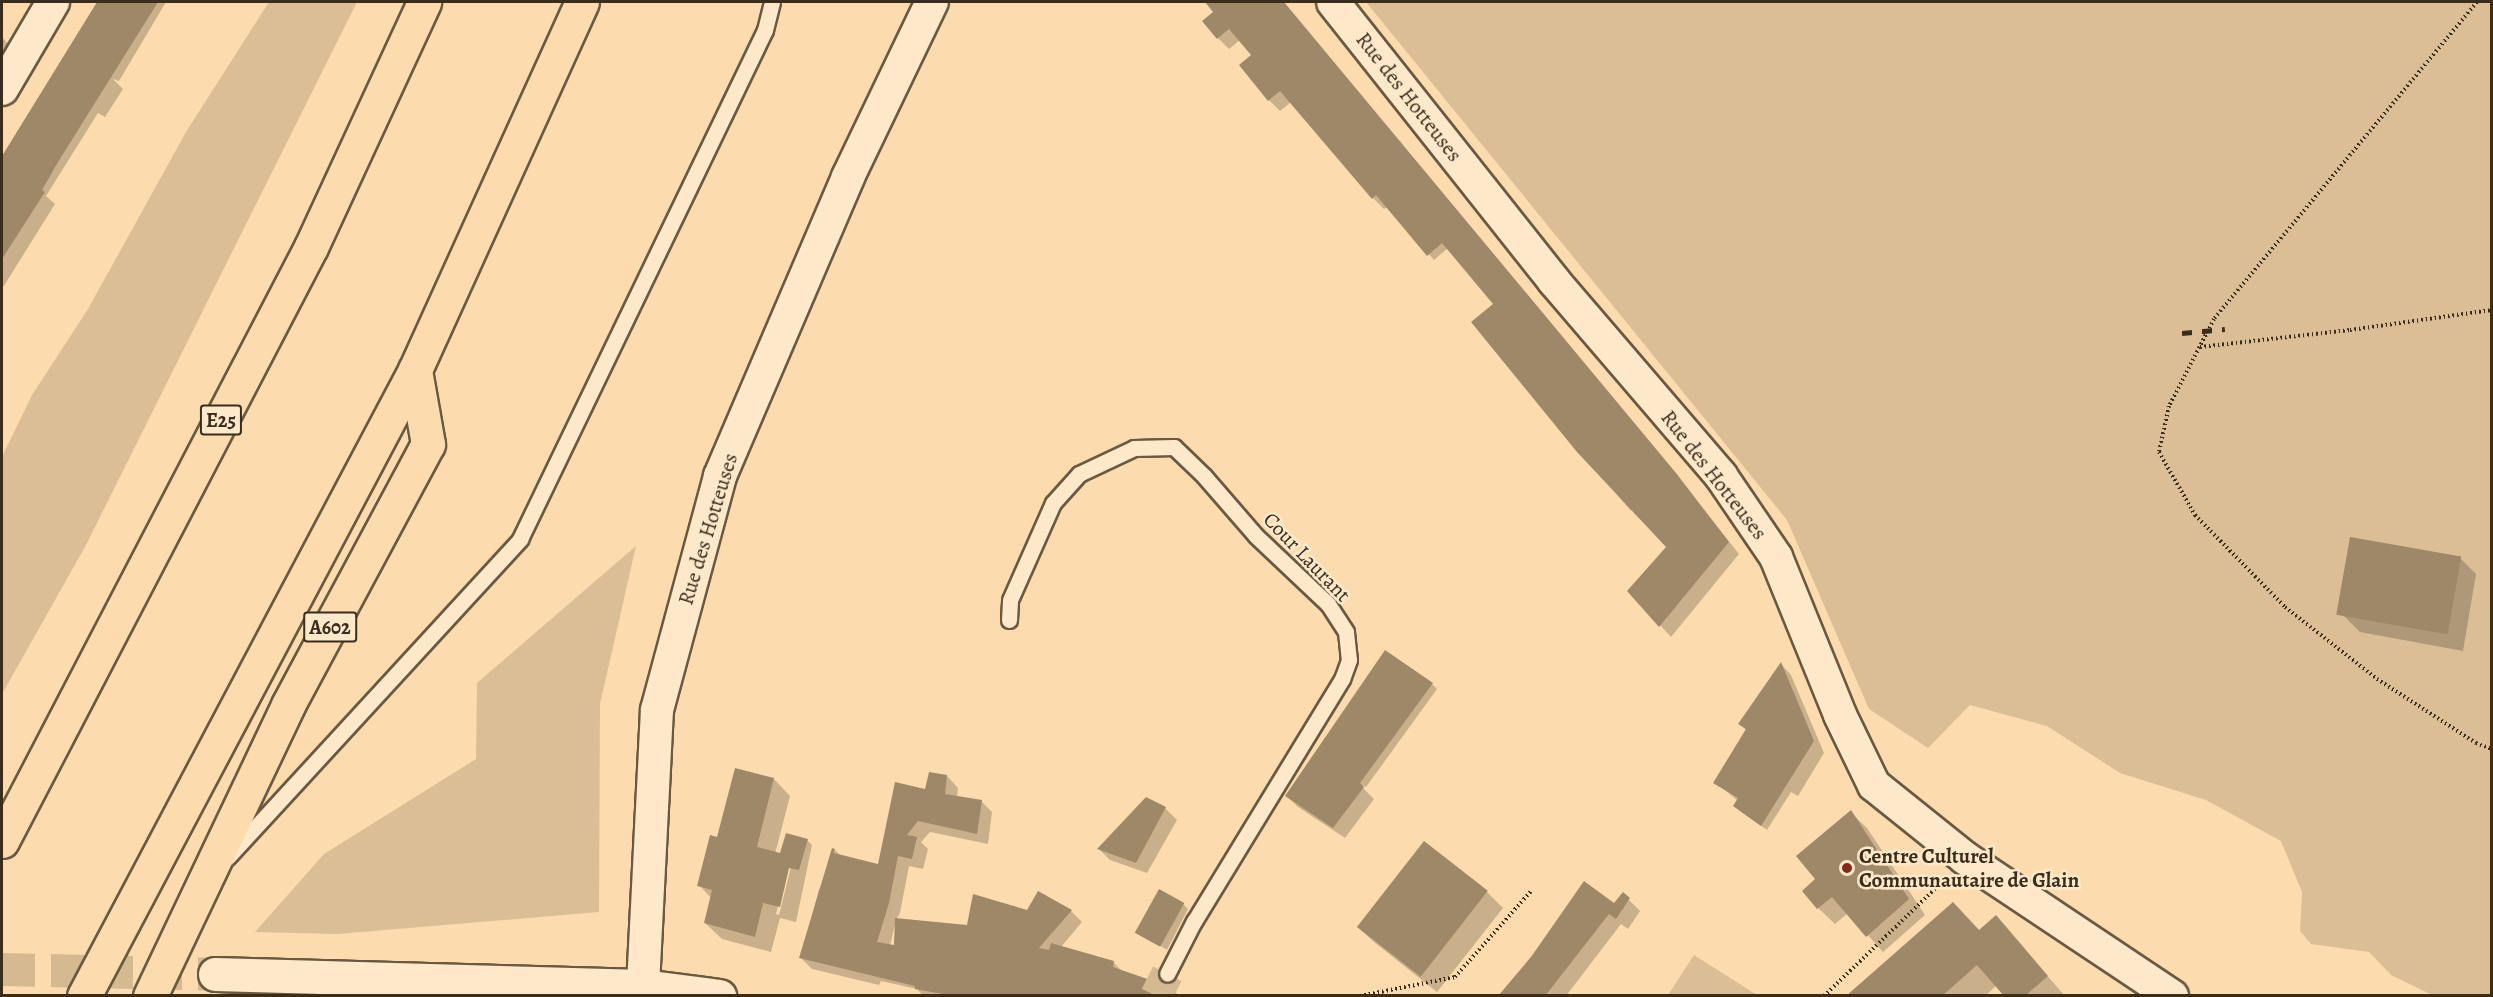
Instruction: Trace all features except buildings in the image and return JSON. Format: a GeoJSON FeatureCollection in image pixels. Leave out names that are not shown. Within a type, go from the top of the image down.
{"type":"FeatureCollection","features":[{"type":"Feature","properties":{"kind":"highway","name":"E25"},"geometry":{"type":"LineString","coordinates":[[3,837],[311,247],[424,2]]}},
{"type":"Feature","properties":{"kind":"highway"},"geometry":{"type":"LineString","coordinates":[[84,996],[415,370],[582,2]]}},
{"type":"Feature","properties":{"kind":"highway","name":"A602"},"geometry":{"type":"LineString","coordinates":[[150,996],[288,705],[428,444],[415,370]]}},
{"type":"Feature","properties":{"kind":"main road"},"geometry":{"type":"LineString","coordinates":[[215,974],[643,986],[719,996]]}},
{"type":"Feature","properties":{"kind":"street"},"geometry":{"type":"LineString","coordinates":[[2,89],[53,2]]}},
{"type":"Feature","properties":{"kind":"street","name":"Rue des Hotteuses"},"geometry":{"type":"LineString","coordinates":[[643,986],[657,710],[720,476],[848,177],[932,2]]}},
{"type":"Feature","properties":{"kind":"street","name":"Rue des Hotteuses"},"geometry":{"type":"LineString","coordinates":[[1333,2],[1554,281],[1721,476],[1776,557],[1840,715],[1874,784],[1965,858],[2172,996]]}},
{"type":"Feature","properties":{"kind":"lane"},"geometry":{"type":"LineString","coordinates":[[205,881],[520,539],[765,30],[772,2]]}},
{"type":"Feature","properties":{"kind":"lane","name":"Cour Laurant"},"geometry":{"type":"LineString","coordinates":[[1009,620],[1010,600],[1053,503],[1078,474],[1134,448],[1174,447],[1204,476],[1256,536],[1328,604],[1346,632],[1349,660],[1342,679],[1194,921],[1167,974]]}},
{"type":"Feature","properties":{"kind":"path"},"geometry":{"type":"LineString","coordinates":[[2477,2],[2214,319],[2169,406],[2159,453],[2195,515],[2285,607],[2377,680],[2476,743],[2492,749]]}},
{"type":"Feature","properties":{"kind":"path"},"geometry":{"type":"LineString","coordinates":[[2199,347],[2350,330],[2492,310]]}},
{"type":"Feature","properties":{"kind":"path"},"geometry":{"type":"LineString","coordinates":[[1824,996],[1965,858]]}},
{"type":"Feature","properties":{"kind":"path"},"geometry":{"type":"LineString","coordinates":[[1360,996],[1455,977],[1532,890]]}},
{"type":"Feature","properties":{"kind":"shaded area"},"geometry":{"type":"Polygon","coordinates":[[[269,2],[357,2],[85,547],[2,694],[2,457],[32,395],[88,309],[186,132],[269,2]]]}},
{"type":"Feature","properties":{"kind":"shaded area"},"geometry":{"type":"Polygon","coordinates":[[[1366,2],[2491,2],[2491,995],[2432,995],[2391,975],[2369,952],[2311,944],[2300,931],[2302,892],[2281,841],[2206,800],[2120,773],[2047,726],[1970,705],[1928,748],[1869,709],[1787,520],[1366,2]]]}},
{"type":"Feature","properties":{"kind":"shaded area"},"geometry":{"type":"Polygon","coordinates":[[[636,546],[600,704],[599,912],[337,934],[255,932],[324,854],[476,759],[477,683],[636,546]]]}},
{"type":"Feature","properties":{"kind":"shaded area"},"geometry":{"type":"Polygon","coordinates":[[[1694,955],[1757,995],[1668,995],[1694,955]]]}},
{"type":"Feature","properties":{"kind":"tunnel"},"geometry":{"type":"LineString","coordinates":[[2,969],[215,974]]}},
{"type":"Feature","properties":{"kind":"tunnel"},"geometry":{"type":"LineString","coordinates":[[1156,996],[1167,974]]}},
{"type":"Feature","properties":{"kind":"railway"},"geometry":{"type":"LineString","coordinates":[[2182,333],[2225,329]]}},
{"type":"Feature","properties":{"kind":"place","name":"Centre Culturel Communautaire de Glain"},"geometry":{"type":"Point","coordinates":[1847,868]}}]}
